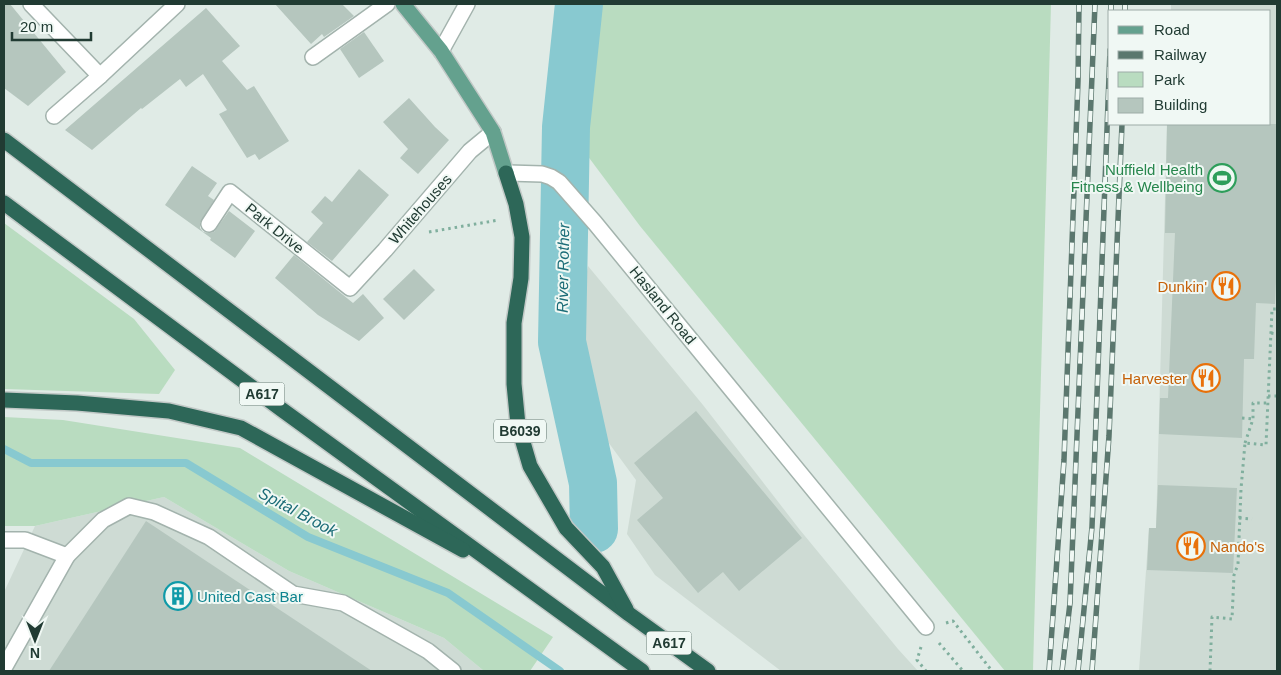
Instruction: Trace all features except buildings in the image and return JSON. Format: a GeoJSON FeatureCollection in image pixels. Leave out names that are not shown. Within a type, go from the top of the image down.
{"type":"FeatureCollection","features":[{"type":"Feature","properties":{"kind":"highway","name":"A617"},"geometry":{"type":"LineString","coordinates":[[4,140],[629,614],[708,671]]}},
{"type":"Feature","properties":{"kind":"highway","name":"B6039"},"geometry":{"type":"LineString","coordinates":[[506,173],[522,238],[521,278],[514,323],[514,384],[518,425],[530,466],[566,528],[603,567],[629,614]]}},
{"type":"Feature","properties":{"kind":"highway","name":"A617"},"geometry":{"type":"LineString","coordinates":[[4,203],[642,671]]}},
{"type":"Feature","properties":{"kind":"highway"},"geometry":{"type":"LineString","coordinates":[[4,400],[77,403],[169,411],[241,428],[521,583]]}},
{"type":"Feature","properties":{"kind":"main road","name":"B6039"},"geometry":{"type":"LineString","coordinates":[[403,4],[441,50],[493,132],[506,173]]}},
{"type":"Feature","properties":{"kind":"street"},"geometry":{"type":"LineString","coordinates":[[32,4],[100,76]]}},
{"type":"Feature","properties":{"kind":"street"},"geometry":{"type":"LineString","coordinates":[[54,116],[177,4]]}},
{"type":"Feature","properties":{"kind":"street"},"geometry":{"type":"LineString","coordinates":[[313,57],[386,4]]}},
{"type":"Feature","properties":{"kind":"street"},"geometry":{"type":"LineString","coordinates":[[441,50],[466,4]]}},
{"type":"Feature","properties":{"kind":"street","name":"Whitehouses"},"geometry":{"type":"LineString","coordinates":[[350,288],[470,151],[493,132]]}},
{"type":"Feature","properties":{"kind":"street","name":"Hasland Road"},"geometry":{"type":"LineString","coordinates":[[506,173],[542,174],[560,182],[926,627]]}},
{"type":"Feature","properties":{"kind":"street","name":"Park Drive"},"geometry":{"type":"LineString","coordinates":[[209,224],[230,192],[350,288]]}},
{"type":"Feature","properties":{"kind":"street"},"geometry":{"type":"LineString","coordinates":[[4,668],[67,556],[103,520],[129,506],[154,512],[209,537],[293,594],[342,603],[428,651],[453,671]]}},
{"type":"Feature","properties":{"kind":"street"},"geometry":{"type":"LineString","coordinates":[[4,540],[25,540],[67,556]]}},
{"type":"Feature","properties":{"kind":"path"},"geometry":{"type":"LineString","coordinates":[[399,234],[425,233],[518,217]]}},
{"type":"Feature","properties":{"kind":"path"},"geometry":{"type":"LineString","coordinates":[[1245,443],[1266,444],[1272,308],[1277,308]]}},
{"type":"Feature","properties":{"kind":"path"},"geometry":{"type":"LineString","coordinates":[[1271,333],[1277,334]]}},
{"type":"Feature","properties":{"kind":"path"},"geometry":{"type":"LineString","coordinates":[[1268,396],[1277,396]]}},
{"type":"Feature","properties":{"kind":"path"},"geometry":{"type":"LineString","coordinates":[[1210,671],[1212,617],[1232,619],[1245,443],[1253,419],[1253,403],[1268,403]]}},
{"type":"Feature","properties":{"kind":"path"},"geometry":{"type":"LineString","coordinates":[[1242,418],[1253,419]]}},
{"type":"Feature","properties":{"kind":"path"},"geometry":{"type":"LineString","coordinates":[[1240,518],[1252,519]]}},
{"type":"Feature","properties":{"kind":"path"},"geometry":{"type":"LineString","coordinates":[[926,627],[953,621],[992,671]]}},
{"type":"Feature","properties":{"kind":"path"},"geometry":{"type":"LineString","coordinates":[[926,627],[917,660],[926,671]]}},
{"type":"Feature","properties":{"kind":"path"},"geometry":{"type":"LineString","coordinates":[[926,627],[962,671]]}},
{"type":"Feature","properties":{"kind":"shaded area"},"geometry":{"type":"Polygon","coordinates":[[[1171,4],[1277,4],[1277,671],[1139,671],[1149,528],[1156,528],[1167,125],[1271,125],[1271,10],[1171,10],[1171,4]]]}},
{"type":"Feature","properties":{"kind":"shaded area"},"geometry":{"type":"Polygon","coordinates":[[[588,266],[703,405],[800,530],[918,671],[781,671],[655,575],[627,534],[636,480],[589,416],[575,330],[588,266]]]}},
{"type":"Feature","properties":{"kind":"shaded area"},"geometry":{"type":"Polygon","coordinates":[[[164,497],[289,571],[444,638],[484,671],[4,671],[4,592],[35,526],[164,497]]]}},
{"type":"Feature","properties":{"kind":"green space"},"geometry":{"type":"Polygon","coordinates":[[[579,4],[1051,4],[1033,671],[1005,671],[640,226],[566,127],[579,4]]]}},
{"type":"Feature","properties":{"kind":"green space"},"geometry":{"type":"Polygon","coordinates":[[[4,223],[134,319],[175,370],[159,394],[4,389],[4,223]]]}},
{"type":"Feature","properties":{"kind":"green space"},"geometry":{"type":"Polygon","coordinates":[[[4,417],[63,420],[240,448],[553,637],[530,671],[484,671],[444,638],[289,571],[164,497],[35,526],[4,526],[4,417]]]}},
{"type":"Feature","properties":{"kind":"waterway","name":"River Rother"},"geometry":{"type":"LineString","coordinates":[[579,4],[566,127],[562,342],[593,483],[594,529]]}},
{"type":"Feature","properties":{"kind":"waterway","name":"Spital Brook"},"geometry":{"type":"LineString","coordinates":[[4,449],[31,463],[186,463],[308,537],[448,593],[560,671]]}},
{"type":"Feature","properties":{"kind":"railway"},"geometry":{"type":"LineString","coordinates":[[1049,671],[1064,460],[1078,81],[1079,4]]}},
{"type":"Feature","properties":{"kind":"railway"},"geometry":{"type":"LineString","coordinates":[[1062,671],[1070,603],[1095,4]]}},
{"type":"Feature","properties":{"kind":"railway"},"geometry":{"type":"LineString","coordinates":[[1111,4],[1111,10]]}},
{"type":"Feature","properties":{"kind":"railway"},"geometry":{"type":"LineString","coordinates":[[1125,4],[1125,10]]}},
{"type":"Feature","properties":{"kind":"railway"},"geometry":{"type":"LineString","coordinates":[[1078,671],[1092,527],[1108,103]]}},
{"type":"Feature","properties":{"kind":"railway"},"geometry":{"type":"LineString","coordinates":[[1092,671],[1109,436],[1122,125]]}},
{"type":"Feature","properties":{"kind":"place","name":"Nuffield Health Fitness & Wellbeing"},"geometry":{"type":"Point","coordinates":[1222,178]}},
{"type":"Feature","properties":{"kind":"place","name":"Dunkin'"},"geometry":{"type":"Point","coordinates":[1226,286]}},
{"type":"Feature","properties":{"kind":"place","name":"Harvester"},"geometry":{"type":"Point","coordinates":[1206,378]}},
{"type":"Feature","properties":{"kind":"place","name":"Nando's"},"geometry":{"type":"Point","coordinates":[1191,546]}},
{"type":"Feature","properties":{"kind":"place","name":"United Cast Bar"},"geometry":{"type":"Point","coordinates":[178,596]}}]}
